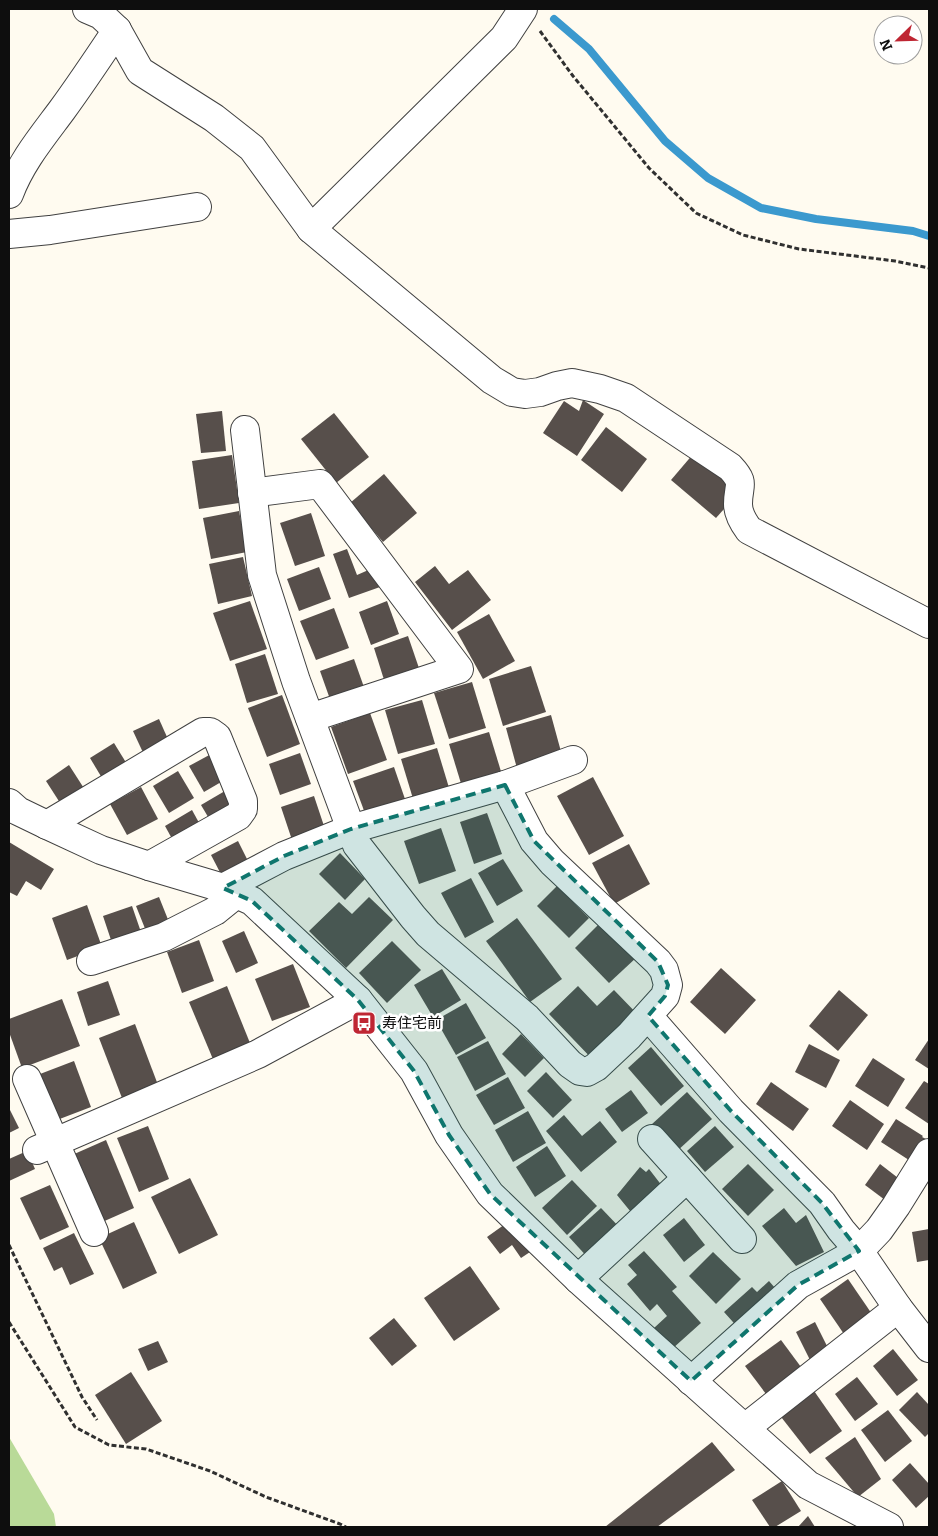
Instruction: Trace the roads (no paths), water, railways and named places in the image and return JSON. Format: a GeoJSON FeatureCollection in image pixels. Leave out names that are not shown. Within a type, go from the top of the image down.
{"type":"FeatureCollection","features":[{"type":"Feature","properties":{"kind":"street"},"geometry":{"type":"LineString","coordinates":[[87,9],[101,15],[117,30],[140,70],[214,118],[252,148],[311,229],[492,380],[512,392],[525,394],[572,384],[600,389],[626,398],[718,458],[739,476],[741,482],[738,505],[741,518],[749,530],[929,624]]}},
{"type":"Feature","properties":{"kind":"street"},"geometry":{"type":"LineString","coordinates":[[311,229],[504,38],[529,16]]}},
{"type":"Feature","properties":{"kind":"street"},"geometry":{"type":"LineString","coordinates":[[9,194],[15,177],[28,156],[117,30]]}},
{"type":"Feature","properties":{"kind":"street"},"geometry":{"type":"LineString","coordinates":[[9,234],[50,230],[198,207]]}},
{"type":"Feature","properties":{"kind":"street"},"geometry":{"type":"LineString","coordinates":[[245,430],[262,575],[310,718],[356,845],[428,934],[527,1018],[570,1064],[580,1072],[587,1072],[596,1067],[629,1036],[665,996],[668,985],[664,970],[658,962],[552,862],[534,841],[505,785]]}},
{"type":"Feature","properties":{"kind":"street"},"geometry":{"type":"LineString","coordinates":[[252,493],[320,484],[459,670],[310,718]]}},
{"type":"Feature","properties":{"kind":"street"},"geometry":{"type":"LineString","coordinates":[[46,825],[203,732],[214,734],[217,737],[244,806],[238,816],[149,866]]}},
{"type":"Feature","properties":{"kind":"street"},"geometry":{"type":"LineString","coordinates":[[91,961],[164,937],[215,911],[230,891],[284,856],[351,829],[505,785],[573,760]]}},
{"type":"Feature","properties":{"kind":"street"},"geometry":{"type":"LineString","coordinates":[[9,803],[18,811],[101,850],[230,891],[252,901],[358,1000],[414,1071],[449,1135],[490,1194],[578,1279],[808,1485],[889,1527]]}},
{"type":"Feature","properties":{"kind":"street"},"geometry":{"type":"LineString","coordinates":[[46,1146],[258,1054],[358,1000]]}},
{"type":"Feature","properties":{"kind":"street"},"geometry":{"type":"LineString","coordinates":[[648,1016],[731,1111],[822,1203],[929,1348]]}},
{"type":"Feature","properties":{"kind":"street"},"geometry":{"type":"LineString","coordinates":[[27,1079],[46,1146],[94,1232]]}},
{"type":"Feature","properties":{"kind":"street"},"geometry":{"type":"LineString","coordinates":[[652,1139],[742,1239]]}},
{"type":"Feature","properties":{"kind":"street"},"geometry":{"type":"LineString","coordinates":[[691,1380],[798,1285],[859,1251],[879,1230],[929,1153]]}},
{"type":"Feature","properties":{"kind":"street"},"geometry":{"type":"LineString","coordinates":[[578,1279],[687,1178]]}},
{"type":"Feature","properties":{"kind":"street"},"geometry":{"type":"LineString","coordinates":[[745,1428],[898,1308]]}},
{"type":"Feature","properties":{"kind":"waterway"},"geometry":{"type":"LineString","coordinates":[[554,19],[589,49],[665,141],[708,178],[761,208],[816,219],[913,231],[929,236]]}},
{"type":"Feature","properties":{"kind":"place","name":"寿住宅前"},"geometry":{"type":"Point","coordinates":[364,1023]}}]}
